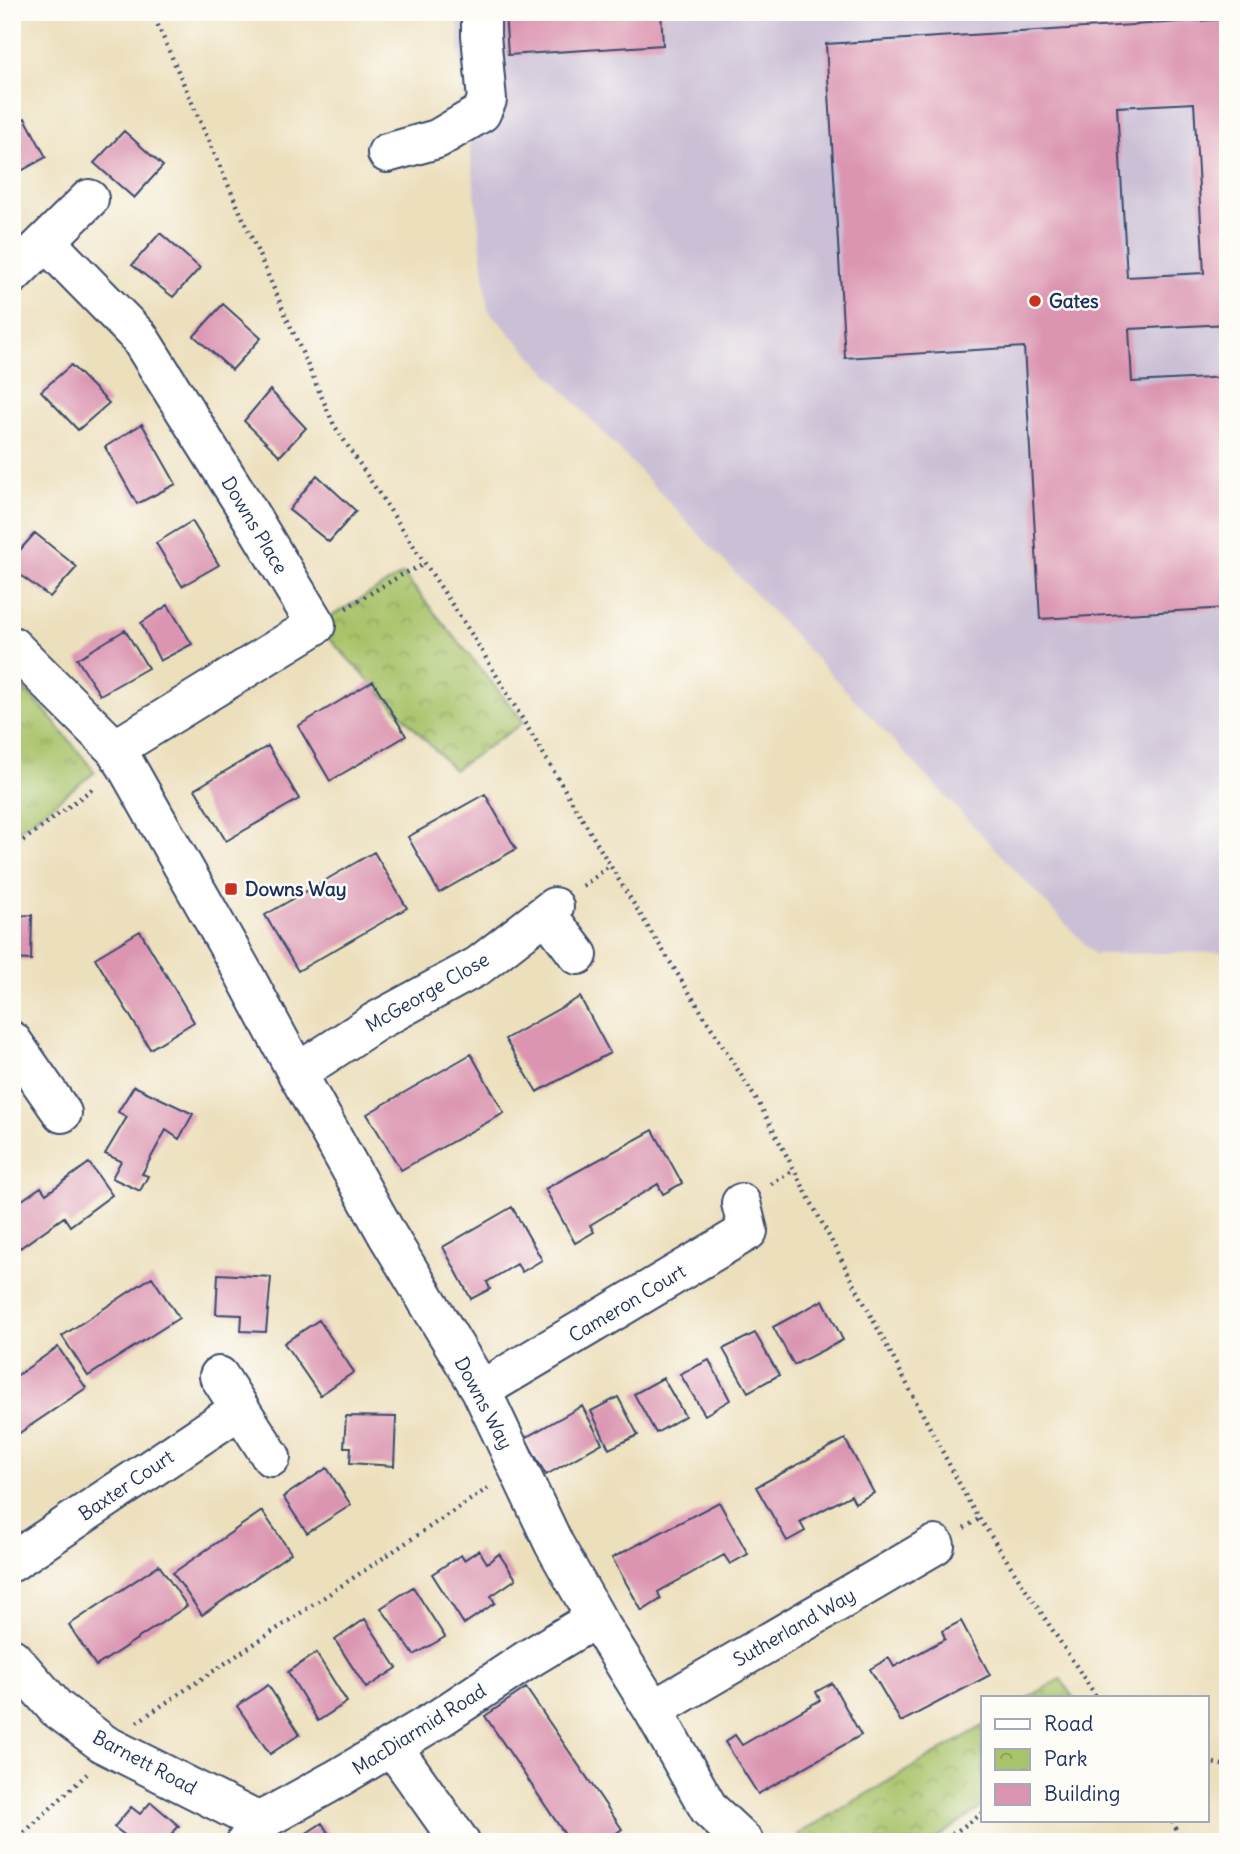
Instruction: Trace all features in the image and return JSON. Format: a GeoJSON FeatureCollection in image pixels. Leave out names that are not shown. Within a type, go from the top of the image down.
{"type":"FeatureCollection","features":[{"type":"Feature","properties":{"kind":"street"},"geometry":{"type":"LineString","coordinates":[[387,153],[437,139],[481,113],[487,100],[481,12]]}},
{"type":"Feature","properties":{"kind":"street"},"geometry":{"type":"LineString","coordinates":[[12,275],[89,199]]}},
{"type":"Feature","properties":{"kind":"street","name":"Downs Place"},"geometry":{"type":"LineString","coordinates":[[46,242],[139,337],[316,625]]}},
{"type":"Feature","properties":{"kind":"street"},"geometry":{"type":"LineString","coordinates":[[120,756],[316,625]]}},
{"type":"Feature","properties":{"kind":"street","name":"Downs Way"},"geometry":{"type":"LineString","coordinates":[[12,646],[120,756],[388,1236],[481,1390],[554,1544],[596,1618],[653,1710],[709,1809],[744,1842]]}},
{"type":"Feature","properties":{"kind":"street","name":"McGeorge Close"},"geometry":{"type":"LineString","coordinates":[[297,1073],[375,1022],[478,966],[550,910],[578,955]]}},
{"type":"Feature","properties":{"kind":"street"},"geometry":{"type":"LineString","coordinates":[[19,1064],[62,1113]]}},
{"type":"Feature","properties":{"kind":"street","name":"Cameron Court"},"geometry":{"type":"LineString","coordinates":[[481,1390],[748,1231],[741,1203]]}},
{"type":"Feature","properties":{"kind":"street"},"geometry":{"type":"LineString","coordinates":[[219,1376],[271,1457]]}},
{"type":"Feature","properties":{"kind":"street","name":"Baxter Court"},"geometry":{"type":"LineString","coordinates":[[12,1562],[240,1409]]}},
{"type":"Feature","properties":{"kind":"street","name":"Sutherland Way"},"geometry":{"type":"LineString","coordinates":[[653,1710],[935,1545]]}},
{"type":"Feature","properties":{"kind":"street","name":"MacDiarmid Road"},"geometry":{"type":"LineString","coordinates":[[253,1832],[596,1618]]}},
{"type":"Feature","properties":{"kind":"street","name":"Barnett Road"},"geometry":{"type":"LineString","coordinates":[[12,1658],[56,1708],[109,1747],[253,1832]]}},
{"type":"Feature","properties":{"kind":"street"},"geometry":{"type":"LineString","coordinates":[[392,1746],[460,1842]]}},
{"type":"Feature","properties":{"kind":"path"},"geometry":{"type":"LineString","coordinates":[[152,12],[334,425],[474,638],[615,874],[761,1107],[970,1504],[1096,1696]]}},
{"type":"Feature","properties":{"kind":"path"},"geometry":{"type":"LineString","coordinates":[[316,625],[425,564]]}},
{"type":"Feature","properties":{"kind":"path"},"geometry":{"type":"LineString","coordinates":[[12,849],[120,756]]}},
{"type":"Feature","properties":{"kind":"path"},"geometry":{"type":"LineString","coordinates":[[14,1842],[109,1747],[518,1468]]}},
{"type":"Feature","properties":{"kind":"path"},"geometry":{"type":"LineString","coordinates":[[1208,1762],[1227,1768]]}},
{"type":"Feature","properties":{"kind":"path"},"geometry":{"type":"LineString","coordinates":[[941,1842],[981,1814]]}},
{"type":"Feature","properties":{"kind":"path"},"geometry":{"type":"LineString","coordinates":[[1173,1822],[1184,1842]]}},
{"type":"Feature","properties":{"kind":"shaded area"},"geometry":{"type":"Polygon","coordinates":[[[458,12],[1228,12],[1228,952],[1094,954],[488,310],[459,47],[458,12]]]}},
{"type":"Feature","properties":{"kind":"green space"},"geometry":{"type":"Polygon","coordinates":[[[403,574],[524,722],[454,770],[316,625],[403,574]]]}},
{"type":"Feature","properties":{"kind":"green space"},"geometry":{"type":"Polygon","coordinates":[[[12,678],[42,707],[95,772],[12,835],[12,678]]]}},
{"type":"Feature","properties":{"kind":"green space"},"geometry":{"type":"Polygon","coordinates":[[[1060,1679],[1072,1696],[1031,1696],[1060,1679]]]}},
{"type":"Feature","properties":{"kind":"green space"},"geometry":{"type":"Polygon","coordinates":[[[981,1727],[981,1807],[931,1842],[805,1842],[798,1834],[981,1727]]]}},
{"type":"Feature","properties":{"kind":"building"},"geometry":{"type":"Polygon","coordinates":[[[505,12],[661,12],[663,45],[508,55],[505,12]]]}},
{"type":"Feature","properties":{"kind":"building","name":"Gates"},"geometry":{"type":"Polygon","coordinates":[[[1228,19],[1228,324],[1129,329],[1132,382],[1228,377],[1228,608],[1040,619],[1024,347],[845,358],[826,44],[1228,19]],[[1194,103],[1117,107],[1127,277],[1204,273],[1194,103]]]}},
{"type":"Feature","properties":{"kind":"building"},"geometry":{"type":"Polygon","coordinates":[[[25,118],[46,157],[12,176],[12,125],[25,118]]]}},
{"type":"Feature","properties":{"kind":"building"},"geometry":{"type":"Polygon","coordinates":[[[124,131],[163,166],[134,198],[94,163],[124,131]]]}},
{"type":"Feature","properties":{"kind":"building"},"geometry":{"type":"Polygon","coordinates":[[[160,233],[200,268],[173,297],[132,265],[160,233]]]}},
{"type":"Feature","properties":{"kind":"building"},"geometry":{"type":"Polygon","coordinates":[[[223,304],[261,338],[232,370],[194,336],[223,304]]]}},
{"type":"Feature","properties":{"kind":"building"},"geometry":{"type":"Polygon","coordinates":[[[71,365],[109,403],[78,430],[41,391],[71,365]]]}},
{"type":"Feature","properties":{"kind":"building"},"geometry":{"type":"Polygon","coordinates":[[[270,390],[306,428],[280,456],[244,421],[270,390]]]}},
{"type":"Feature","properties":{"kind":"building"},"geometry":{"type":"Polygon","coordinates":[[[142,424],[176,484],[137,504],[105,447],[142,424]]]}},
{"type":"Feature","properties":{"kind":"building"},"geometry":{"type":"Polygon","coordinates":[[[317,475],[356,511],[329,542],[289,510],[317,475]]]}},
{"type":"Feature","properties":{"kind":"building"},"geometry":{"type":"Polygon","coordinates":[[[192,521],[219,565],[182,586],[156,543],[192,521]]]}},
{"type":"Feature","properties":{"kind":"building"},"geometry":{"type":"Polygon","coordinates":[[[35,533],[77,567],[50,597],[12,569],[12,559],[35,533]]]}},
{"type":"Feature","properties":{"kind":"building"},"geometry":{"type":"Polygon","coordinates":[[[168,605],[192,644],[160,661],[141,623],[168,605]]]}},
{"type":"Feature","properties":{"kind":"building"},"geometry":{"type":"Polygon","coordinates":[[[125,630],[148,668],[100,695],[77,659],[125,630]]]}},
{"type":"Feature","properties":{"kind":"building"},"geometry":{"type":"Polygon","coordinates":[[[373,681],[406,736],[330,781],[298,726],[373,681]]]}},
{"type":"Feature","properties":{"kind":"building"},"geometry":{"type":"Polygon","coordinates":[[[268,746],[299,799],[226,841],[195,789],[268,746]]]}},
{"type":"Feature","properties":{"kind":"building"},"geometry":{"type":"Polygon","coordinates":[[[485,794],[516,849],[439,893],[408,837],[485,794]]]}},
{"type":"Feature","properties":{"kind":"building"},"geometry":{"type":"Polygon","coordinates":[[[374,852],[407,908],[298,971],[265,915],[374,852]]]}},
{"type":"Feature","properties":{"kind":"building"},"geometry":{"type":"Polygon","coordinates":[[[32,915],[31,960],[12,959],[12,916],[32,915]]]}},
{"type":"Feature","properties":{"kind":"building"},"geometry":{"type":"Polygon","coordinates":[[[140,931],[194,1022],[150,1049],[95,958],[140,931]]]}},
{"type":"Feature","properties":{"kind":"building"},"geometry":{"type":"Polygon","coordinates":[[[580,997],[610,1053],[537,1092],[505,1039],[580,997]]]}},
{"type":"Feature","properties":{"kind":"building"},"geometry":{"type":"Polygon","coordinates":[[[471,1054],[504,1113],[401,1170],[367,1114],[471,1054]]]}},
{"type":"Feature","properties":{"kind":"building"},"geometry":{"type":"Polygon","coordinates":[[[134,1086],[193,1114],[179,1139],[166,1130],[142,1174],[148,1176],[140,1191],[112,1178],[121,1161],[105,1154],[127,1117],[118,1112],[134,1086]]]}},
{"type":"Feature","properties":{"kind":"building"},"geometry":{"type":"Polygon","coordinates":[[[653,1130],[682,1183],[663,1194],[658,1184],[590,1225],[594,1232],[575,1243],[545,1189],[653,1130]]]}},
{"type":"Feature","properties":{"kind":"building"},"geometry":{"type":"Polygon","coordinates":[[[89,1163],[112,1195],[70,1226],[64,1217],[20,1248],[16,1241],[12,1243],[12,1207],[41,1187],[46,1194],[89,1163]]]}},
{"type":"Feature","properties":{"kind":"building"},"geometry":{"type":"Polygon","coordinates":[[[512,1207],[542,1260],[522,1272],[517,1264],[487,1282],[490,1289],[471,1299],[443,1247],[512,1207]]]}},
{"type":"Feature","properties":{"kind":"building"},"geometry":{"type":"Polygon","coordinates":[[[218,1274],[271,1277],[266,1332],[241,1331],[242,1315],[216,1314],[218,1274]]]}},
{"type":"Feature","properties":{"kind":"building"},"geometry":{"type":"Polygon","coordinates":[[[152,1277],[179,1318],[88,1376],[62,1336],[152,1277]]]}},
{"type":"Feature","properties":{"kind":"building"},"geometry":{"type":"Polygon","coordinates":[[[823,1300],[843,1340],[794,1365],[773,1327],[823,1300]]]}},
{"type":"Feature","properties":{"kind":"building"},"geometry":{"type":"Polygon","coordinates":[[[319,1320],[354,1372],[320,1395],[284,1343],[319,1320]]]}},
{"type":"Feature","properties":{"kind":"building"},"geometry":{"type":"Polygon","coordinates":[[[755,1333],[779,1375],[748,1392],[723,1349],[755,1333]]]}},
{"type":"Feature","properties":{"kind":"building"},"geometry":{"type":"Polygon","coordinates":[[[58,1347],[86,1388],[12,1438],[12,1379],[58,1347]]]}},
{"type":"Feature","properties":{"kind":"building"},"geometry":{"type":"Polygon","coordinates":[[[709,1360],[730,1400],[705,1415],[680,1374],[709,1360]]]}},
{"type":"Feature","properties":{"kind":"building"},"geometry":{"type":"Polygon","coordinates":[[[663,1378],[685,1416],[656,1433],[634,1394],[663,1378]]]}},
{"type":"Feature","properties":{"kind":"building"},"geometry":{"type":"Polygon","coordinates":[[[618,1397],[638,1435],[609,1449],[591,1411],[618,1397]]]}},
{"type":"Feature","properties":{"kind":"building"},"geometry":{"type":"Polygon","coordinates":[[[582,1406],[602,1443],[546,1475],[525,1438],[582,1406]]]}},
{"type":"Feature","properties":{"kind":"building"},"geometry":{"type":"Polygon","coordinates":[[[346,1416],[396,1417],[394,1466],[350,1463],[351,1447],[344,1447],[346,1416]]]}},
{"type":"Feature","properties":{"kind":"building"},"geometry":{"type":"Polygon","coordinates":[[[845,1439],[874,1493],[855,1503],[851,1495],[800,1522],[805,1531],[787,1541],[756,1487],[845,1439]]]}},
{"type":"Feature","properties":{"kind":"building"},"geometry":{"type":"Polygon","coordinates":[[[327,1468],[351,1505],[307,1533],[283,1497],[327,1468]]]}},
{"type":"Feature","properties":{"kind":"building"},"geometry":{"type":"Polygon","coordinates":[[[719,1502],[748,1554],[730,1564],[724,1555],[658,1592],[661,1599],[642,1611],[612,1558],[719,1502]]]}},
{"type":"Feature","properties":{"kind":"building"},"geometry":{"type":"Polygon","coordinates":[[[262,1511],[291,1553],[202,1615],[173,1573],[262,1511]]]}},
{"type":"Feature","properties":{"kind":"building"},"geometry":{"type":"Polygon","coordinates":[[[479,1550],[487,1563],[499,1554],[516,1579],[491,1596],[495,1603],[464,1624],[432,1574],[461,1555],[464,1560],[479,1550]]]}},
{"type":"Feature","properties":{"kind":"building"},"geometry":{"type":"Polygon","coordinates":[[[159,1565],[187,1606],[96,1666],[69,1625],[159,1565]]]}},
{"type":"Feature","properties":{"kind":"building"},"geometry":{"type":"Polygon","coordinates":[[[413,1587],[445,1637],[414,1655],[381,1608],[413,1587]]]}},
{"type":"Feature","properties":{"kind":"building"},"geometry":{"type":"Polygon","coordinates":[[[365,1619],[397,1668],[366,1688],[335,1640],[365,1619]]]}},
{"type":"Feature","properties":{"kind":"building"},"geometry":{"type":"Polygon","coordinates":[[[961,1621],[990,1675],[901,1722],[870,1669],[889,1658],[894,1667],[945,1639],[942,1631],[961,1621]]]}},
{"type":"Feature","properties":{"kind":"building"},"geometry":{"type":"Polygon","coordinates":[[[316,1653],[347,1702],[318,1721],[288,1672],[316,1653]]]}},
{"type":"Feature","properties":{"kind":"building"},"geometry":{"type":"Polygon","coordinates":[[[832,1683],[861,1735],[758,1794],[725,1742],[735,1735],[742,1745],[820,1700],[816,1692],[832,1683]]]}},
{"type":"Feature","properties":{"kind":"building"},"geometry":{"type":"Polygon","coordinates":[[[268,1685],[300,1734],[270,1754],[237,1706],[268,1685]]]}},
{"type":"Feature","properties":{"kind":"building"},"geometry":{"type":"Polygon","coordinates":[[[526,1688],[622,1829],[604,1842],[570,1842],[485,1716],[526,1688]]]}},
{"type":"Feature","properties":{"kind":"building"},"geometry":{"type":"Polygon","coordinates":[[[151,1802],[179,1826],[167,1839],[170,1842],[128,1842],[130,1839],[114,1827],[131,1807],[140,1814],[151,1802]]]}},
{"type":"Feature","properties":{"kind":"building"},"geometry":{"type":"Polygon","coordinates":[[[322,1823],[334,1842],[293,1842],[322,1823]]]}},
{"type":"Feature","properties":{"kind":"place","name":"Gates"},"geometry":{"type":"Point","coordinates":[1035,301]}},
{"type":"Feature","properties":{"kind":"place","name":"Downs Way"},"geometry":{"type":"Point","coordinates":[231,889]}}]}
